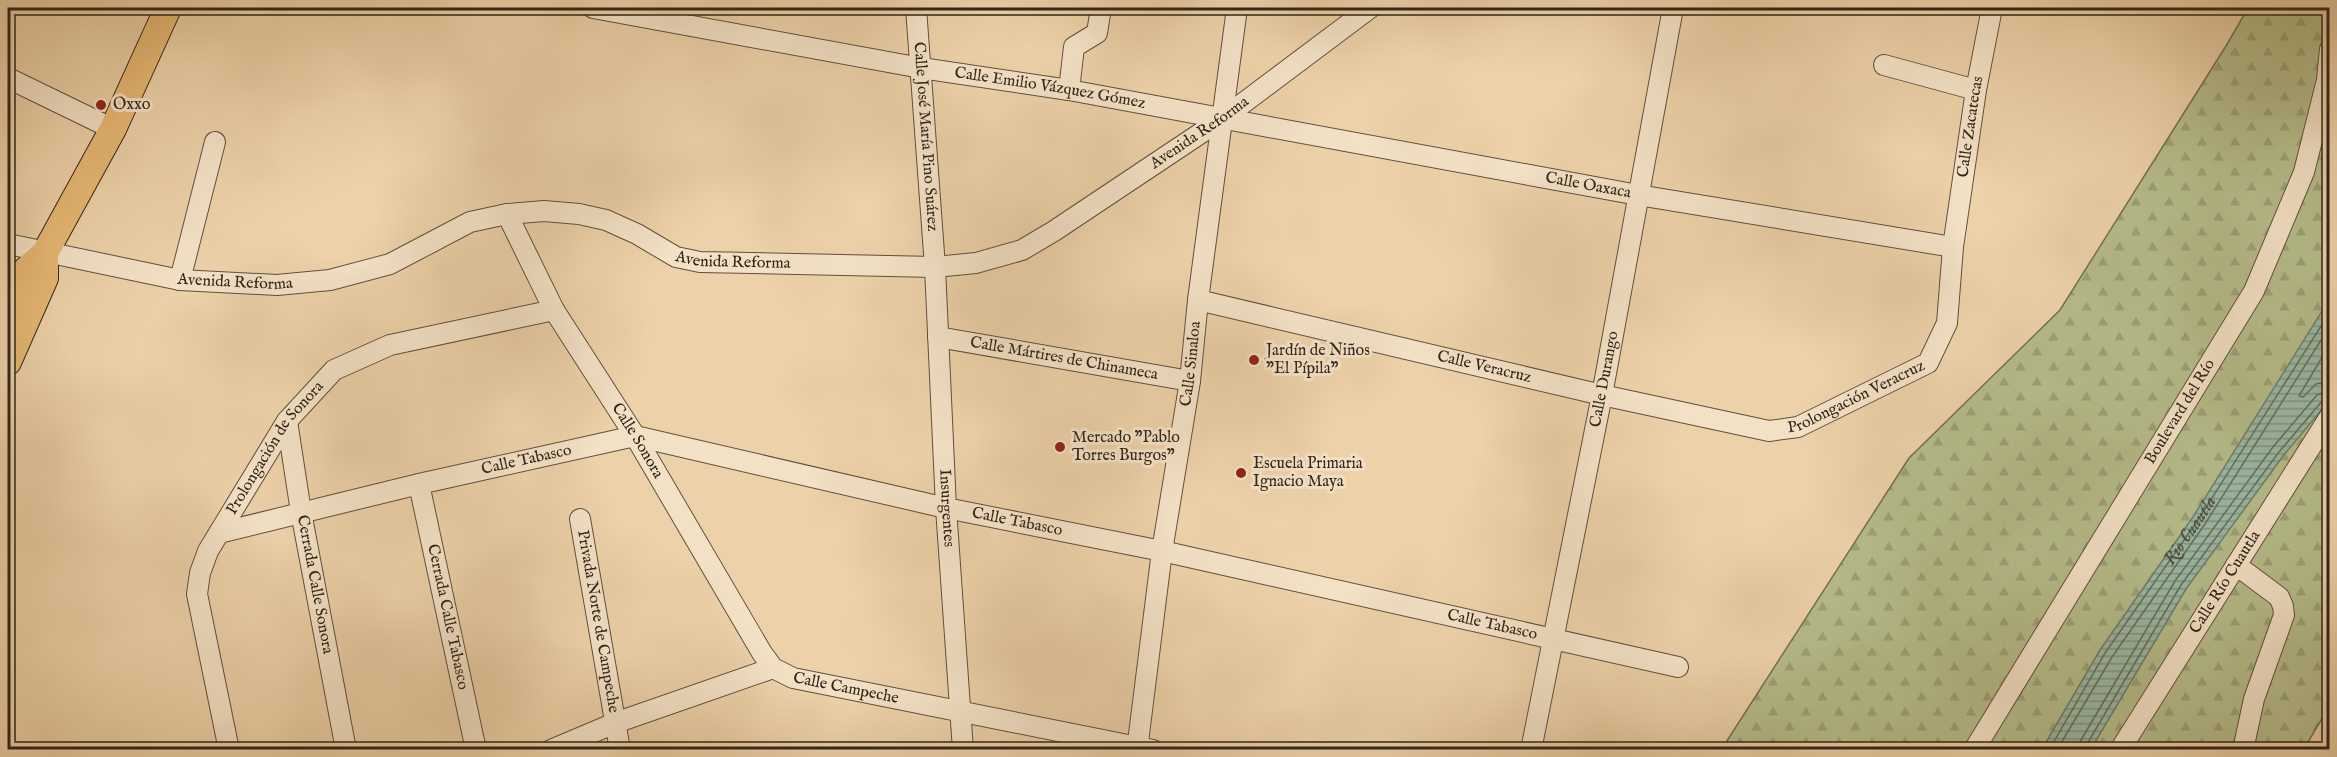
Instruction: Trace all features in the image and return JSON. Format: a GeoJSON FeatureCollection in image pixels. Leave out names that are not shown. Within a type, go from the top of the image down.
{"type":"FeatureCollection","features":[{"type":"Feature","properties":{"kind":"main road"},"geometry":{"type":"LineString","coordinates":[[8,309],[26,270],[45,253],[113,129],[168,8]]}},
{"type":"Feature","properties":{"kind":"main road"},"geometry":{"type":"LineString","coordinates":[[8,362],[45,278],[45,253]]}},
{"type":"Feature","properties":{"kind":"street","name":"Calle Emilio Vázquez Gómez"},"geometry":{"type":"LineString","coordinates":[[593,8],[921,68],[1069,90],[1222,119]]}},
{"type":"Feature","properties":{"kind":"street","name":"Calle José María Pino Suárez"},"geometry":{"type":"LineString","coordinates":[[916,8],[935,267]]}},
{"type":"Feature","properties":{"kind":"street"},"geometry":{"type":"LineString","coordinates":[[1069,90],[1074,46],[1097,33],[1101,8]]}},
{"type":"Feature","properties":{"kind":"street","name":"Calle Sinaloa"},"geometry":{"type":"LineString","coordinates":[[1143,748],[1162,550],[1190,381],[1198,300],[1237,8]]}},
{"type":"Feature","properties":{"kind":"street","name":"Avenida Reforma"},"geometry":{"type":"LineString","coordinates":[[8,244],[180,280],[277,285],[330,280],[390,264],[470,222],[507,214],[544,211],[579,214],[606,220],[637,234],[676,257],[700,262],[935,267],[976,263],[1022,250],[1054,231],[1222,119],[1370,8]]}},
{"type":"Feature","properties":{"kind":"street","name":"Calle Durango"},"geometry":{"type":"LineString","coordinates":[[1531,750],[1602,395],[1673,8]]}},
{"type":"Feature","properties":{"kind":"street","name":"Calle Zacatecas"},"geometry":{"type":"LineString","coordinates":[[1953,248],[1976,90],[1992,8]]}},
{"type":"Feature","properties":{"kind":"street","name":"Boulevard del Río"},"geometry":{"type":"LineString","coordinates":[[1974,750],[2254,291],[2304,172],[2327,80],[2330,49]]}},
{"type":"Feature","properties":{"kind":"street"},"geometry":{"type":"LineString","coordinates":[[1884,65],[1976,90]]}},
{"type":"Feature","properties":{"kind":"street"},"geometry":{"type":"LineString","coordinates":[[8,78],[113,129]]}},
{"type":"Feature","properties":{"kind":"street","name":"Calle Oaxaca"},"geometry":{"type":"LineString","coordinates":[[1222,119],[1638,195],[1953,248]]}},
{"type":"Feature","properties":{"kind":"street"},"geometry":{"type":"LineString","coordinates":[[180,280],[215,142]]}},
{"type":"Feature","properties":{"kind":"street","name":"Calle Sonora"},"geometry":{"type":"LineString","coordinates":[[507,214],[554,310],[635,436],[773,668]]}},
{"type":"Feature","properties":{"kind":"street","name":"Prolongación Veracruz"},"geometry":{"type":"LineString","coordinates":[[1770,431],[1798,427],[1928,363],[1947,323],[1953,248]]}},
{"type":"Feature","properties":{"kind":"street","name":"Insurgentes"},"geometry":{"type":"LineString","coordinates":[[935,267],[946,508],[963,750]]}},
{"type":"Feature","properties":{"kind":"street","name":"Calle Veracruz"},"geometry":{"type":"LineString","coordinates":[[1198,300],[1602,395],[1770,431]]}},
{"type":"Feature","properties":{"kind":"street","name":"Prolongación de Sonora"},"geometry":{"type":"LineString","coordinates":[[229,750],[197,594],[200,573],[205,558],[219,533],[287,421],[334,370],[390,345],[554,310]]}},
{"type":"Feature","properties":{"kind":"street","name":"Calle Mártires de Chinameca"},"geometry":{"type":"LineString","coordinates":[[938,337],[1190,381]]}},
{"type":"Feature","properties":{"kind":"street","name":"Calle Río Cuautla"},"geometry":{"type":"LineString","coordinates":[[2120,750],[2330,416]]}},
{"type":"Feature","properties":{"kind":"street","name":"Cerrada Calle Sonora"},"geometry":{"type":"LineString","coordinates":[[287,421],[301,512],[346,750]]}},
{"type":"Feature","properties":{"kind":"street","name":"Calle Tabasco"},"geometry":{"type":"LineString","coordinates":[[219,533],[419,484],[635,436],[946,508],[1162,550],[1678,667]]}},
{"type":"Feature","properties":{"kind":"street","name":"Cerrada Calle Tabasco"},"geometry":{"type":"LineString","coordinates":[[419,484],[476,750]]}},
{"type":"Feature","properties":{"kind":"street","name":"Privada Norte de Campeche"},"geometry":{"type":"LineString","coordinates":[[580,519],[620,750]]}},
{"type":"Feature","properties":{"kind":"street"},"geometry":{"type":"LineString","coordinates":[[2236,565],[2279,597],[2284,615],[2254,699],[2243,750]]}},
{"type":"Feature","properties":{"kind":"street","name":"Calle Campeche"},"geometry":{"type":"LineString","coordinates":[[551,750],[615,723],[773,668],[793,678],[1143,748]]}},
{"type":"Feature","properties":{"kind":"green space"},"geometry":{"type":"Polygon","coordinates":[[[2248,8],[2329,8],[2330,705],[2304,749],[1721,750],[1909,458],[2060,310],[2248,8]]]}},
{"type":"Feature","properties":{"kind":"water","name":"Rio Cuautla"},"geometry":{"type":"Polygon","coordinates":[[[2329,300],[2329,401],[2283,456],[2186,589],[2091,749],[2042,749],[2100,650],[2193,517],[2329,300]]]}},
{"type":"Feature","properties":{"kind":"place","name":"Oxxo"},"geometry":{"type":"Point","coordinates":[101,105]}},
{"type":"Feature","properties":{"kind":"place","name":"Jardín de Niños \"El Pípila\""},"geometry":{"type":"Point","coordinates":[1254,360]}},
{"type":"Feature","properties":{"kind":"place","name":"Mercado \"Pablo Torres Burgos\""},"geometry":{"type":"Point","coordinates":[1060,447]}},
{"type":"Feature","properties":{"kind":"place","name":"Escuela Primaria Ignacio Maya"},"geometry":{"type":"Point","coordinates":[1241,473]}}]}
